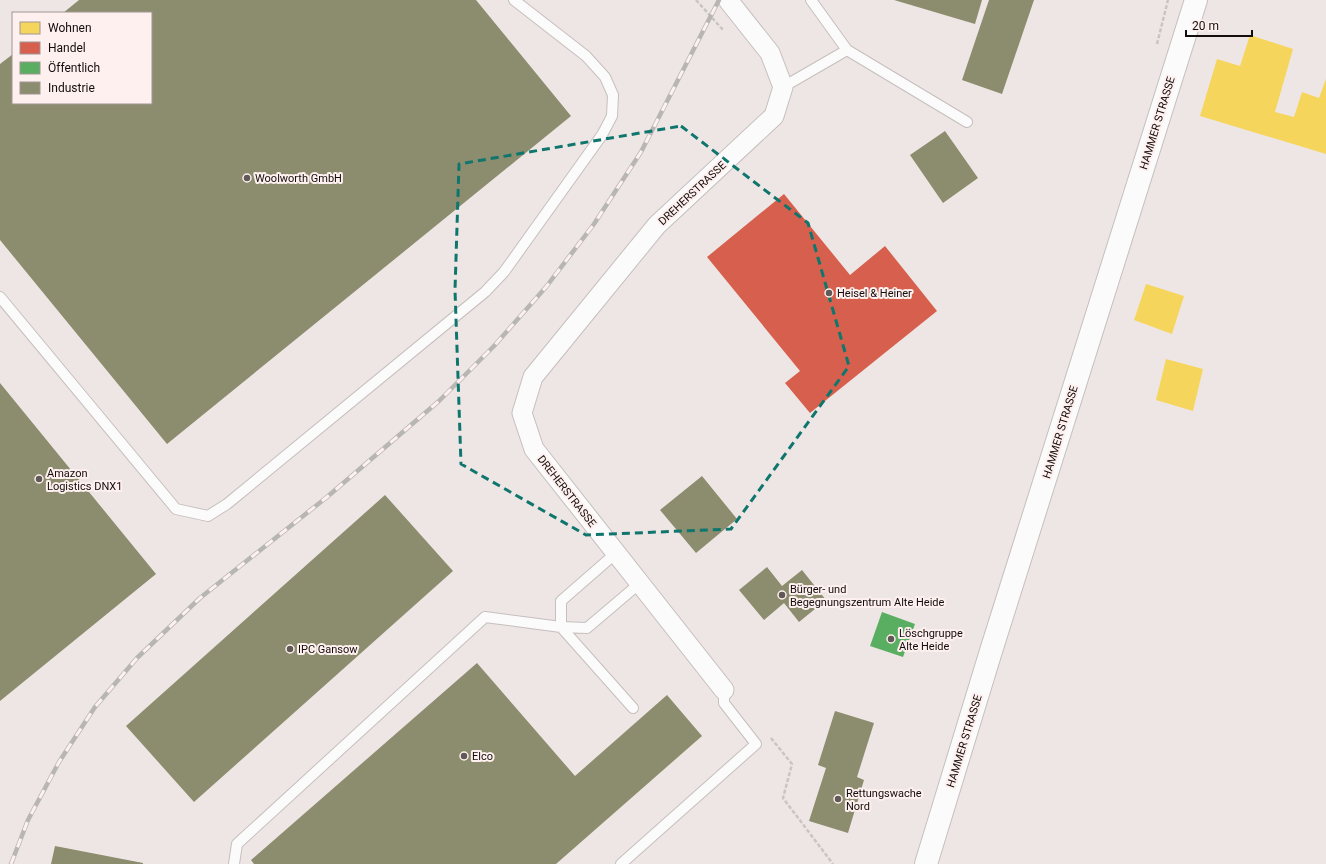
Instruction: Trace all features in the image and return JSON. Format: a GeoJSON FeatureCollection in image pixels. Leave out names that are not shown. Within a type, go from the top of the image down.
{"type":"FeatureCollection","features":[{"type":"Feature","properties":{"kind":"main road","name":"HAMMER STRASSE"},"geometry":{"type":"LineString","coordinates":[[926,864],[1196,0]]}},
{"type":"Feature","properties":{"kind":"street"},"geometry":{"type":"LineString","coordinates":[[728,0],[770,53],[783,87]]}},
{"type":"Feature","properties":{"kind":"street","name":"DREHERSTRASSE"},"geometry":{"type":"LineString","coordinates":[[724,690],[534,449],[522,413],[533,377],[657,225],[774,116],[783,87]]}},
{"type":"Feature","properties":{"kind":"lane"},"geometry":{"type":"LineString","coordinates":[[0,297],[176,509],[208,516],[227,504],[485,292],[504,272],[602,135],[612,116],[613,95],[604,77],[586,56],[514,0]]}},
{"type":"Feature","properties":{"kind":"lane"},"geometry":{"type":"LineString","coordinates":[[811,0],[847,50],[967,122]]}},
{"type":"Feature","properties":{"kind":"lane"},"geometry":{"type":"LineString","coordinates":[[783,87],[847,50]]}},
{"type":"Feature","properties":{"kind":"lane"},"geometry":{"type":"LineString","coordinates":[[616,553],[561,600],[561,627],[633,708]]}},
{"type":"Feature","properties":{"kind":"lane"},"geometry":{"type":"LineString","coordinates":[[234,864],[238,844],[485,617],[561,627],[586,628],[640,583]]}},
{"type":"Feature","properties":{"kind":"lane"},"geometry":{"type":"LineString","coordinates":[[621,864],[756,744],[724,703],[724,690]]}},
{"type":"Feature","properties":{"kind":"path"},"geometry":{"type":"LineString","coordinates":[[768,734],[792,764],[783,798],[833,864]]}},
{"type":"Feature","properties":{"kind":"highlighted area"},"geometry":{"type":"Polygon","coordinates":[[[681,126],[808,223],[849,366],[731,529],[586,535],[461,464],[455,290],[459,164],[681,126]]]}},
{"type":"Feature","properties":{"kind":"building: Wohnen"},"geometry":{"type":"Polygon","coordinates":[[[1250,35],[1293,49],[1275,112],[1294,117],[1302,92],[1319,98],[1326,79],[1326,154],[1200,116],[1217,59],[1240,66],[1250,35]]]}},
{"type":"Feature","properties":{"kind":"building: Wohnen"},"geometry":{"type":"Polygon","coordinates":[[[1146,284],[1184,296],[1172,334],[1134,320],[1146,284]]]}},
{"type":"Feature","properties":{"kind":"building: Wohnen"},"geometry":{"type":"Polygon","coordinates":[[[1166,359],[1203,369],[1193,411],[1156,400],[1166,359]]]}},
{"type":"Feature","properties":{"kind":"building: Handel","name":"Heisel & Heiner"},"geometry":{"type":"Polygon","coordinates":[[[784,194],[850,275],[885,246],[937,311],[810,413],[785,383],[800,371],[707,257],[784,194]]]}},
{"type":"Feature","properties":{"kind":"building: Öffentlich","name":"Löschgruppe Alte Heide"},"geometry":{"type":"Polygon","coordinates":[[[882,612],[915,624],[903,657],[870,646],[882,612]]]}},
{"type":"Feature","properties":{"kind":"building: Industrie","name":"Woolworth GmbH"},"geometry":{"type":"Polygon","coordinates":[[[79,0],[476,0],[571,116],[167,444],[0,240],[0,64],[12,55],[12,104],[152,104],[152,12],[64,12],[79,0]]]}},
{"type":"Feature","properties":{"kind":"building: Industrie"},"geometry":{"type":"Polygon","coordinates":[[[894,0],[982,0],[975,24],[894,0]]]}},
{"type":"Feature","properties":{"kind":"building: Industrie"},"geometry":{"type":"Polygon","coordinates":[[[989,0],[1034,0],[1002,94],[962,80],[989,0]]]}},
{"type":"Feature","properties":{"kind":"building: Industrie"},"geometry":{"type":"Polygon","coordinates":[[[945,131],[978,178],[943,203],[910,155],[945,131]]]}},
{"type":"Feature","properties":{"kind":"building: Industrie","name":"Amazon Logistics DNX1"},"geometry":{"type":"Polygon","coordinates":[[[0,383],[156,574],[0,701],[0,383]]]}},
{"type":"Feature","properties":{"kind":"building: Industrie"},"geometry":{"type":"Polygon","coordinates":[[[702,476],[737,519],[696,553],[660,510],[702,476]]]}},
{"type":"Feature","properties":{"kind":"building: Industrie","name":"IPC Gansow"},"geometry":{"type":"Polygon","coordinates":[[[385,495],[453,571],[194,802],[126,726],[385,495]]]}},
{"type":"Feature","properties":{"kind":"building: Industrie","name":"Bürger- und Begegnungszentrum Alte Heide"},"geometry":{"type":"Polygon","coordinates":[[[767,567],[782,586],[802,570],[826,600],[799,622],[784,603],[764,620],[739,590],[767,567]]]}},
{"type":"Feature","properties":{"kind":"building: Industrie","name":"Elco"},"geometry":{"type":"Polygon","coordinates":[[[477,663],[575,776],[667,695],[702,736],[556,864],[254,864],[251,860],[477,663]]]}},
{"type":"Feature","properties":{"kind":"building: Industrie"},"geometry":{"type":"Polygon","coordinates":[[[835,711],[874,723],[857,777],[864,780],[848,833],[809,821],[826,768],[818,765],[835,711]]]}},
{"type":"Feature","properties":{"kind":"building: Industrie"},"geometry":{"type":"Polygon","coordinates":[[[55,846],[143,863],[143,864],[51,864],[55,846]]]}},
{"type":"Feature","properties":{"kind":"railway"},"geometry":{"type":"LineString","coordinates":[[11,864],[28,820],[59,762],[95,707],[137,658],[200,598],[327,497],[439,401],[494,346],[546,287],[594,224],[641,152],[719,0]]}},
{"type":"Feature","properties":{"kind":"place","name":"Woolworth GmbH"},"geometry":{"type":"Point","coordinates":[247,178]}},
{"type":"Feature","properties":{"kind":"place","name":"Heisel & Heiner"},"geometry":{"type":"Point","coordinates":[829,293]}},
{"type":"Feature","properties":{"kind":"place","name":"Amazon Logistics DNX1"},"geometry":{"type":"Point","coordinates":[39,479]}},
{"type":"Feature","properties":{"kind":"place","name":"Bürger- und Begegnungszentrum Alte Heide"},"geometry":{"type":"Point","coordinates":[782,595]}},
{"type":"Feature","properties":{"kind":"place","name":"Löschgruppe Alte Heide"},"geometry":{"type":"Point","coordinates":[891,639]}},
{"type":"Feature","properties":{"kind":"place","name":"IPC Gansow"},"geometry":{"type":"Point","coordinates":[290,649]}},
{"type":"Feature","properties":{"kind":"place","name":"Elco"},"geometry":{"type":"Point","coordinates":[464,756]}},
{"type":"Feature","properties":{"kind":"place","name":"Rettungswache Nord"},"geometry":{"type":"Point","coordinates":[838,799]}}]}
